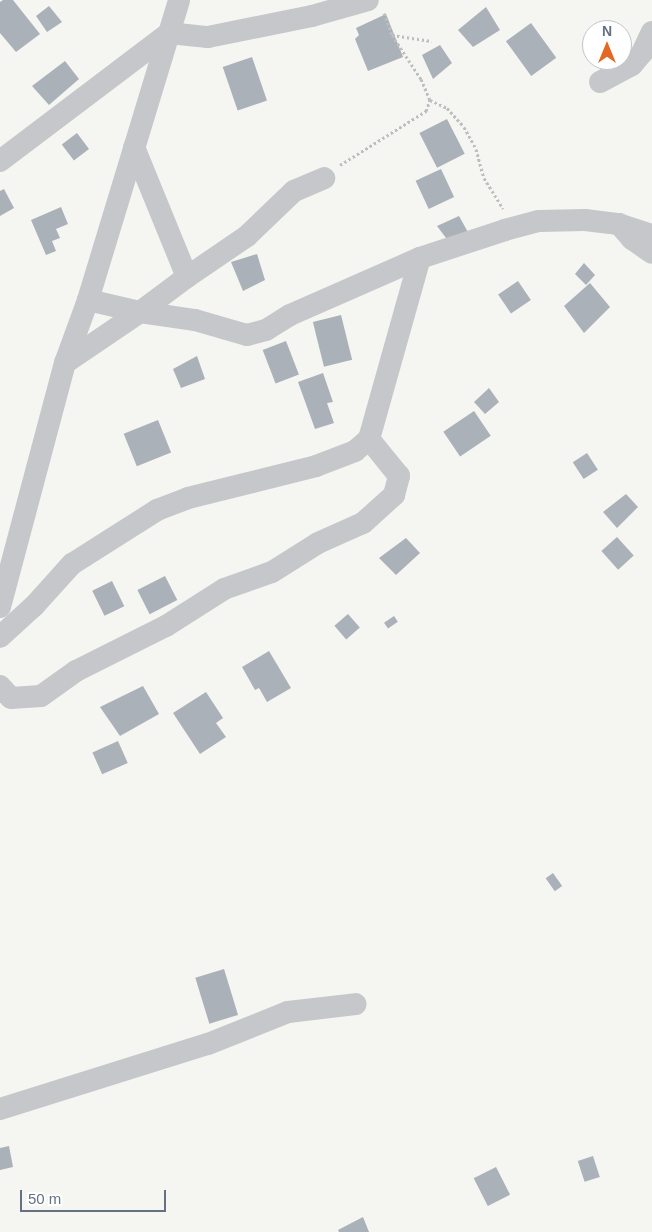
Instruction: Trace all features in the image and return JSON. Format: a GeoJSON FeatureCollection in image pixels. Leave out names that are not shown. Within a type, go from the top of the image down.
{"type":"FeatureCollection","features":[{"type":"Feature","properties":{"kind":"street"},"geometry":{"type":"LineString","coordinates":[[0,607],[65,363],[88,300],[179,0]]}},
{"type":"Feature","properties":{"kind":"street"},"geometry":{"type":"LineString","coordinates":[[0,161],[169,33],[208,37],[373,6]]}},
{"type":"Feature","properties":{"kind":"street"},"geometry":{"type":"LineString","coordinates":[[600,82],[632,64],[652,32]]}},
{"type":"Feature","properties":{"kind":"street"},"geometry":{"type":"LineString","coordinates":[[134,147],[187,277]]}},
{"type":"Feature","properties":{"kind":"street"},"geometry":{"type":"LineString","coordinates":[[65,363],[247,236],[294,191],[324,178]]}},
{"type":"Feature","properties":{"kind":"street"},"geometry":{"type":"LineString","coordinates":[[88,300],[140,312],[195,320],[247,335],[266,330],[290,315],[420,258],[518,226],[539,221],[585,220],[618,224],[652,235]]}},
{"type":"Feature","properties":{"kind":"street"},"geometry":{"type":"LineString","coordinates":[[618,224],[632,239],[652,253]]}},
{"type":"Feature","properties":{"kind":"street"},"geometry":{"type":"LineString","coordinates":[[0,637],[34,606],[72,564],[156,510],[188,498],[316,466],[355,451],[369,439],[420,258]]}},
{"type":"Feature","properties":{"kind":"street"},"geometry":{"type":"LineString","coordinates":[[0,686],[11,698],[41,696],[76,671],[166,626],[224,589],[272,572],[318,543],[363,523],[394,495],[399,476],[369,439]]}},
{"type":"Feature","properties":{"kind":"street"},"geometry":{"type":"LineString","coordinates":[[0,1109],[208,1044],[288,1012],[356,1004]]}},
{"type":"Feature","properties":{"kind":"path"},"geometry":{"type":"LineString","coordinates":[[373,6],[386,14],[392,35],[421,79],[430,100],[447,108],[464,127],[476,149],[484,178],[518,226]]}},
{"type":"Feature","properties":{"kind":"path"},"geometry":{"type":"LineString","coordinates":[[392,35],[432,41]]}},
{"type":"Feature","properties":{"kind":"path"},"geometry":{"type":"LineString","coordinates":[[324,178],[426,111],[430,100]]}},
{"type":"Feature","properties":{"kind":"building"},"geometry":{"type":"Polygon","coordinates":[[[3,0],[13,0],[40,34],[16,52],[0,33],[0,2],[3,0]]]}},
{"type":"Feature","properties":{"kind":"building"},"geometry":{"type":"Polygon","coordinates":[[[49,6],[62,22],[47,32],[36,16],[49,6]]]}},
{"type":"Feature","properties":{"kind":"building"},"geometry":{"type":"Polygon","coordinates":[[[486,7],[500,30],[473,47],[458,30],[486,7]]]}},
{"type":"Feature","properties":{"kind":"building"},"geometry":{"type":"Polygon","coordinates":[[[386,14],[403,57],[368,71],[355,39],[359,35],[356,28],[386,14]]]}},
{"type":"Feature","properties":{"kind":"building"},"geometry":{"type":"Polygon","coordinates":[[[531,23],[556,58],[531,76],[506,41],[531,23]]]}},
{"type":"Feature","properties":{"kind":"building"},"geometry":{"type":"Polygon","coordinates":[[[440,45],[452,63],[433,79],[422,55],[440,45]]]}},
{"type":"Feature","properties":{"kind":"building"},"geometry":{"type":"Polygon","coordinates":[[[252,57],[267,100],[238,111],[223,67],[252,57]]]}},
{"type":"Feature","properties":{"kind":"building"},"geometry":{"type":"Polygon","coordinates":[[[65,61],[79,79],[49,105],[32,86],[65,61]]]}},
{"type":"Feature","properties":{"kind":"building"},"geometry":{"type":"Polygon","coordinates":[[[447,119],[465,154],[437,168],[419,133],[447,119]]]}},
{"type":"Feature","properties":{"kind":"building"},"geometry":{"type":"Polygon","coordinates":[[[77,133],[89,149],[74,160],[62,144],[77,133]]]}},
{"type":"Feature","properties":{"kind":"building"},"geometry":{"type":"Polygon","coordinates":[[[441,169],[454,197],[429,209],[416,181],[441,169]]]}},
{"type":"Feature","properties":{"kind":"building"},"geometry":{"type":"Polygon","coordinates":[[[4,189],[14,208],[0,216],[0,191],[4,189]]]}},
{"type":"Feature","properties":{"kind":"building"},"geometry":{"type":"Polygon","coordinates":[[[61,207],[68,224],[56,229],[60,238],[52,241],[56,251],[46,255],[31,220],[61,207]]]}},
{"type":"Feature","properties":{"kind":"building"},"geometry":{"type":"Polygon","coordinates":[[[459,216],[469,234],[449,242],[437,226],[459,216]]]}},
{"type":"Feature","properties":{"kind":"building"},"geometry":{"type":"Polygon","coordinates":[[[257,254],[265,280],[243,291],[231,262],[257,254]]]}},
{"type":"Feature","properties":{"kind":"building"},"geometry":{"type":"Polygon","coordinates":[[[584,263],[595,275],[586,285],[575,274],[584,263]]]}},
{"type":"Feature","properties":{"kind":"building"},"geometry":{"type":"Polygon","coordinates":[[[518,281],[531,300],[511,313],[498,294],[518,281]]]}},
{"type":"Feature","properties":{"kind":"building"},"geometry":{"type":"Polygon","coordinates":[[[590,283],[610,307],[584,333],[564,306],[590,283]]]}},
{"type":"Feature","properties":{"kind":"building"},"geometry":{"type":"Polygon","coordinates":[[[341,315],[352,360],[324,367],[313,322],[341,315]]]}},
{"type":"Feature","properties":{"kind":"building"},"geometry":{"type":"Polygon","coordinates":[[[286,341],[299,375],[276,384],[263,350],[286,341]]]}},
{"type":"Feature","properties":{"kind":"building"},"geometry":{"type":"Polygon","coordinates":[[[197,356],[205,379],[181,388],[173,369],[197,356]]]}},
{"type":"Feature","properties":{"kind":"building"},"geometry":{"type":"Polygon","coordinates":[[[323,373],[333,402],[327,403],[334,423],[315,429],[298,382],[323,373]]]}},
{"type":"Feature","properties":{"kind":"building"},"geometry":{"type":"Polygon","coordinates":[[[489,388],[499,402],[485,414],[474,402],[489,388]]]}},
{"type":"Feature","properties":{"kind":"building"},"geometry":{"type":"Polygon","coordinates":[[[474,411],[491,436],[460,457],[443,432],[474,411]]]}},
{"type":"Feature","properties":{"kind":"building"},"geometry":{"type":"Polygon","coordinates":[[[158,420],[171,452],[137,466],[124,434],[158,420]]]}},
{"type":"Feature","properties":{"kind":"building"},"geometry":{"type":"Polygon","coordinates":[[[587,453],[598,470],[584,479],[573,462],[587,453]]]}},
{"type":"Feature","properties":{"kind":"building"},"geometry":{"type":"Polygon","coordinates":[[[626,494],[638,507],[617,528],[603,512],[626,494]]]}},
{"type":"Feature","properties":{"kind":"building"},"geometry":{"type":"Polygon","coordinates":[[[617,537],[634,556],[618,570],[601,551],[617,537]]]}},
{"type":"Feature","properties":{"kind":"building"},"geometry":{"type":"Polygon","coordinates":[[[406,538],[420,553],[396,575],[379,558],[406,538]]]}},
{"type":"Feature","properties":{"kind":"building"},"geometry":{"type":"Polygon","coordinates":[[[165,576],[177,600],[150,614],[137,590],[165,576]]]}},
{"type":"Feature","properties":{"kind":"building"},"geometry":{"type":"Polygon","coordinates":[[[112,581],[124,606],[105,616],[92,591],[112,581]]]}},
{"type":"Feature","properties":{"kind":"building"},"geometry":{"type":"Polygon","coordinates":[[[348,614],[360,628],[346,639],[334,626],[348,614]]]}},
{"type":"Feature","properties":{"kind":"building"},"geometry":{"type":"Polygon","coordinates":[[[394,616],[398,622],[388,629],[384,623],[394,616]]]}},
{"type":"Feature","properties":{"kind":"building"},"geometry":{"type":"Polygon","coordinates":[[[269,651],[291,688],[267,702],[259,688],[255,690],[242,667],[269,651]]]}},
{"type":"Feature","properties":{"kind":"building"},"geometry":{"type":"Polygon","coordinates":[[[143,686],[159,714],[120,736],[100,707],[143,686]]]}},
{"type":"Feature","properties":{"kind":"building"},"geometry":{"type":"Polygon","coordinates":[[[206,692],[223,718],[216,723],[226,737],[200,754],[173,713],[206,692]]]}},
{"type":"Feature","properties":{"kind":"building"},"geometry":{"type":"Polygon","coordinates":[[[118,741],[128,763],[102,774],[92,752],[118,741]]]}},
{"type":"Feature","properties":{"kind":"building"},"geometry":{"type":"Polygon","coordinates":[[[553,873],[562,886],[555,891],[546,878],[553,873]]]}},
{"type":"Feature","properties":{"kind":"building"},"geometry":{"type":"Polygon","coordinates":[[[224,969],[238,1015],[209,1024],[195,978],[224,969]]]}},
{"type":"Feature","properties":{"kind":"building"},"geometry":{"type":"Polygon","coordinates":[[[9,1146],[13,1167],[0,1170],[0,1148],[9,1146]]]}},
{"type":"Feature","properties":{"kind":"building"},"geometry":{"type":"Polygon","coordinates":[[[593,1156],[600,1177],[585,1182],[578,1161],[593,1156]]]}},
{"type":"Feature","properties":{"kind":"building"},"geometry":{"type":"Polygon","coordinates":[[[496,1167],[510,1195],[488,1206],[474,1178],[496,1167]]]}},
{"type":"Feature","properties":{"kind":"building"},"geometry":{"type":"Polygon","coordinates":[[[363,1217],[369,1232],[339,1232],[338,1230],[363,1217]]]}}]}
